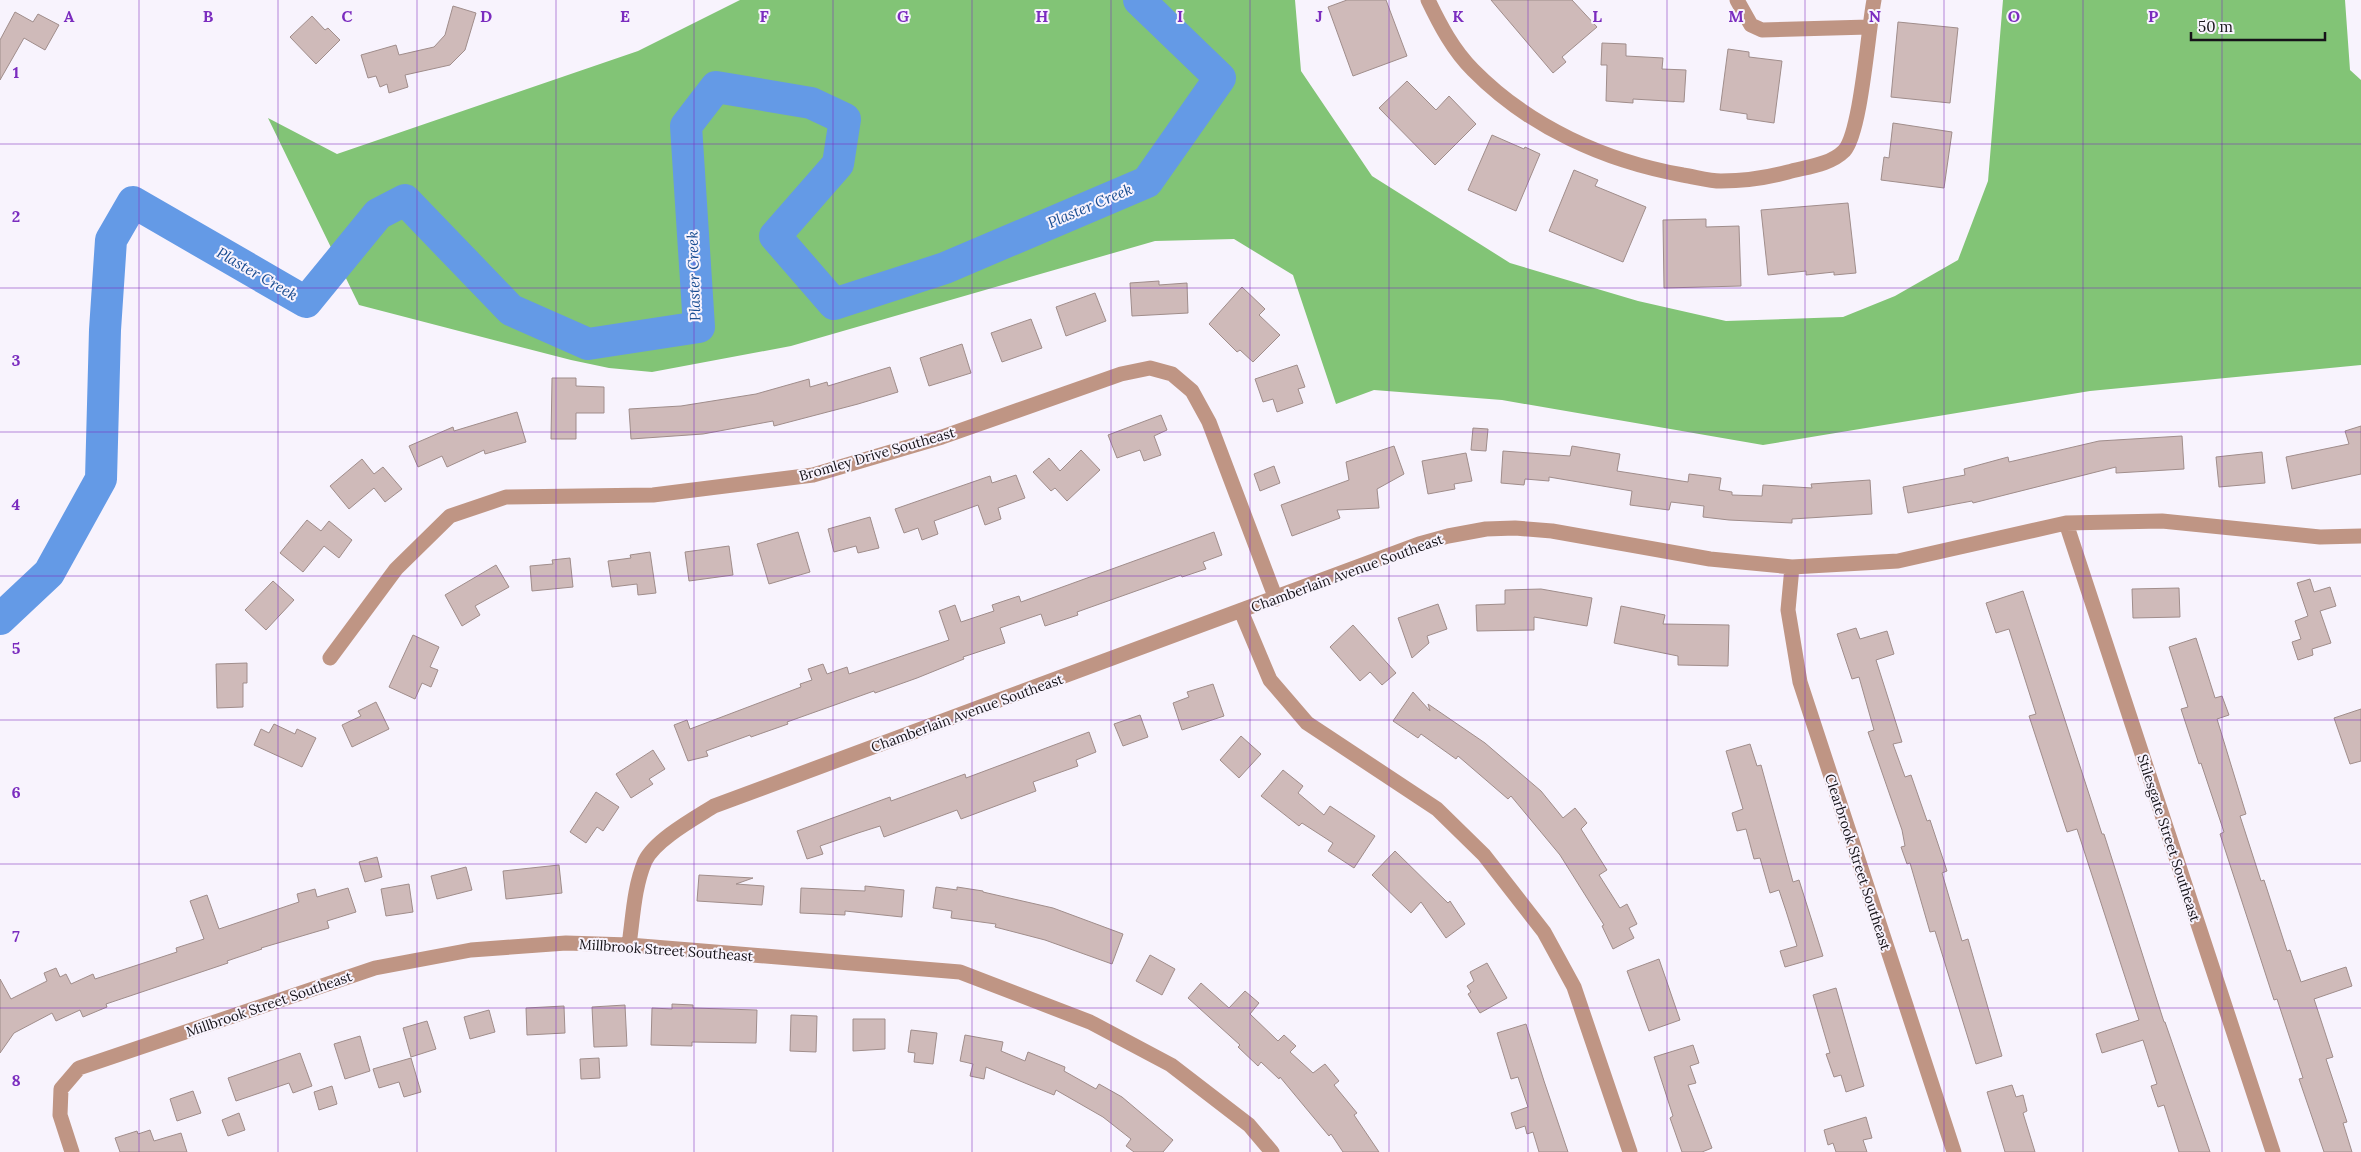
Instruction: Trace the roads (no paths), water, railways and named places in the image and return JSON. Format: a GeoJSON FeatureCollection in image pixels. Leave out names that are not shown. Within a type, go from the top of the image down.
{"type":"FeatureCollection","features":[{"type":"Feature","properties":{"kind":"street"},"geometry":{"type":"LineString","coordinates":[[1428,0],[1440,27],[1473,70],[1528,115],[1554,132],[1603,152],[1662,171],[1719,181],[1762,179],[1824,163],[1843,153],[1856,129],[1874,0]]}},
{"type":"Feature","properties":{"kind":"street"},"geometry":{"type":"LineString","coordinates":[[1737,0],[1751,25],[1762,30],[1869,27]]}},
{"type":"Feature","properties":{"kind":"street","name":"Bromley Drive Southeast"},"geometry":{"type":"LineString","coordinates":[[330,658],[396,570],[450,516],[506,497],[653,495],[813,475],[942,437],[1121,374],[1150,368],[1172,374],[1192,391],[1205,414],[1239,497],[1276,599]]}},
{"type":"Feature","properties":{"kind":"street","name":"Chamberlain Avenue Southeast"},"geometry":{"type":"LineString","coordinates":[[629,945],[636,893],[646,859],[670,834],[714,806],[1420,544],[1448,536],[1486,529],[1552,530],[1710,559],[1792,568],[1898,561],[2066,523],[2162,521],[2320,538],[2361,536]]}},
{"type":"Feature","properties":{"kind":"street","name":"Stilesgate Street Southeast"},"geometry":{"type":"LineString","coordinates":[[2066,523],[2273,1152]]}},
{"type":"Feature","properties":{"kind":"street","name":"Clearbrook Street Southeast"},"geometry":{"type":"LineString","coordinates":[[1792,568],[1788,610],[1800,682],[1954,1152]]}},
{"type":"Feature","properties":{"kind":"street"},"geometry":{"type":"LineString","coordinates":[[1242,611],[1270,680],[1307,723],[1437,809],[1484,855],[1544,932],[1574,986],[1630,1152]]}},
{"type":"Feature","properties":{"kind":"street","name":"Millbrook Street Southeast"},"geometry":{"type":"LineString","coordinates":[[72,1152],[60,1115],[61,1089],[79,1068],[374,968],[471,950],[566,943],[629,945],[960,972],[1090,1022],[1171,1065],[1249,1125],[1272,1152]]}},
{"type":"Feature","properties":{"kind":"waterway","name":"Plaster Creek"},"geometry":{"type":"LineString","coordinates":[[0,619],[49,573],[101,479],[105,330],[111,240],[133,202],[306,302],[378,214],[405,200],[511,310],[588,344],[699,327],[686,126],[716,87],[811,103],[845,119],[838,164],[775,236],[834,304],[945,268],[1147,182],[1220,78],[1139,0]]}}]}
